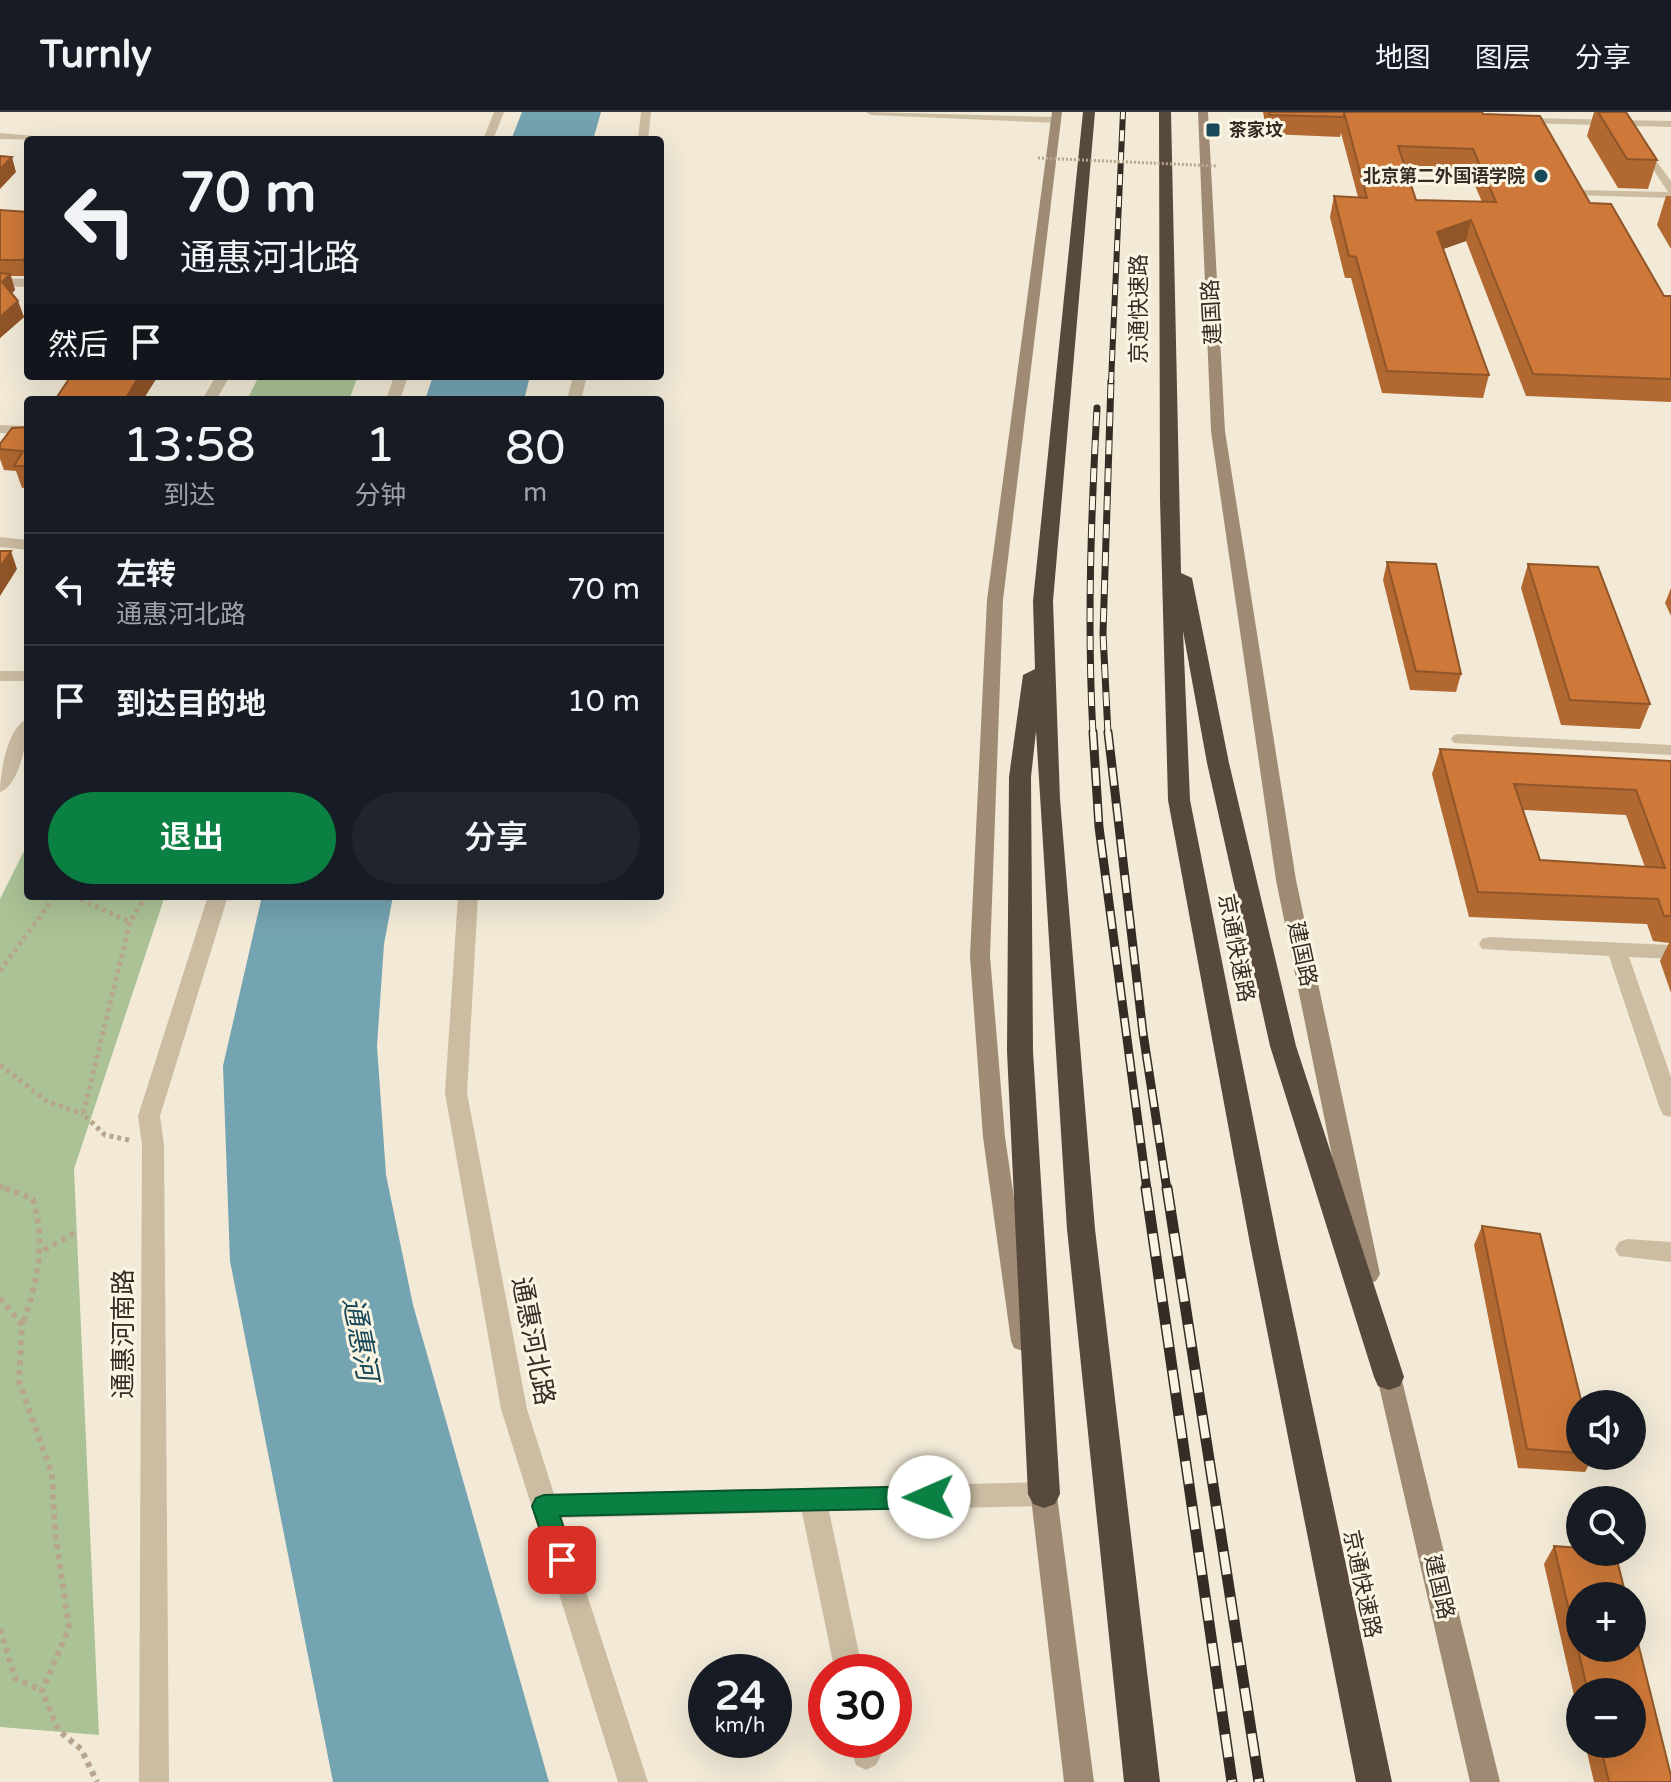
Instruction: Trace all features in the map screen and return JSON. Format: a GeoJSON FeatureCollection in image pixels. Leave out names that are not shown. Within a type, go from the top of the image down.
{"type":"FeatureCollection","features":[{"type":"Feature","properties":{"kind":"highway"},"geometry":{"type":"LineString","coordinates":[[1044,1494],[1020,1051],[1020,777],[1043,601],[1089,112]]}},
{"type":"Feature","properties":{"kind":"highway","name":"京通快速路"},"geometry":{"type":"LineString","coordinates":[[1165,112],[1169,499],[1179,800],[1264,1244],[1374,1782]]}},
{"type":"Feature","properties":{"kind":"highway"},"geometry":{"type":"LineString","coordinates":[[1169,499],[1218,763],[1283,1046],[1389,1377]]}},
{"type":"Feature","properties":{"kind":"highway"},"geometry":{"type":"LineString","coordinates":[[1043,601],[1049,799],[1081,1229],[1142,1782]]}},
{"type":"Feature","properties":{"kind":"main road","name":"建国路"},"geometry":{"type":"LineString","coordinates":[[1203,112],[1220,447],[1286,880],[1389,1377],[1485,1782]]}},
{"type":"Feature","properties":{"kind":"main road"},"geometry":{"type":"LineString","coordinates":[[1056,116],[995,600],[980,956],[994,1137],[1044,1494],[1079,1782]]}},
{"type":"Feature","properties":{"kind":"street"},"geometry":{"type":"LineString","coordinates":[[490,136],[499,112]]}},
{"type":"Feature","properties":{"kind":"street"},"geometry":{"type":"LineString","coordinates":[[643,136],[646,112]]}},
{"type":"Feature","properties":{"kind":"street"},"geometry":{"type":"LineString","coordinates":[[871,112],[1056,116]]}},
{"type":"Feature","properties":{"kind":"street"},"geometry":{"type":"LineString","coordinates":[[1535,120],[1541,132]]}},
{"type":"Feature","properties":{"kind":"street"},"geometry":{"type":"LineString","coordinates":[[1626,123],[1671,192]]}},
{"type":"Feature","properties":{"kind":"street"},"geometry":{"type":"LineString","coordinates":[[0,136],[24,138]]}},
{"type":"Feature","properties":{"kind":"street"},"geometry":{"type":"LineString","coordinates":[[0,148],[24,150]]}},
{"type":"Feature","properties":{"kind":"street"},"geometry":{"type":"LineString","coordinates":[[1562,169],[1576,193],[1671,192]]}},
{"type":"Feature","properties":{"kind":"street"},"geometry":{"type":"LineString","coordinates":[[0,282],[24,283]]}},
{"type":"Feature","properties":{"kind":"street"},"geometry":{"type":"LineString","coordinates":[[0,429],[24,430]]}},
{"type":"Feature","properties":{"kind":"street"},"geometry":{"type":"LineString","coordinates":[[0,542],[24,545]]}},
{"type":"Feature","properties":{"kind":"street"},"geometry":{"type":"LineString","coordinates":[[0,676],[24,676]]}},
{"type":"Feature","properties":{"kind":"street"},"geometry":{"type":"LineString","coordinates":[[0,786],[24,733]]}},
{"type":"Feature","properties":{"kind":"street"},"geometry":{"type":"LineString","coordinates":[[1460,739],[1671,750]]}},
{"type":"Feature","properties":{"kind":"street","name":"通惠河南路"},"geometry":{"type":"LineString","coordinates":[[154,1782],[153,1145],[149,1116],[217,900]]}},
{"type":"Feature","properties":{"kind":"street","name":"通惠河北路"},"geometry":{"type":"LineString","coordinates":[[468,900],[456,1093],[514,1409],[633,1782]]}},
{"type":"Feature","properties":{"kind":"street"},"geometry":{"type":"LineString","coordinates":[[1489,944],[1671,952]]}},
{"type":"Feature","properties":{"kind":"street"},"geometry":{"type":"LineString","coordinates":[[1617,950],[1671,1109]]}},
{"type":"Feature","properties":{"kind":"street"},"geometry":{"type":"LineString","coordinates":[[1627,1249],[1671,1252]]}},
{"type":"Feature","properties":{"kind":"street"},"geometry":{"type":"LineString","coordinates":[[544,1506],[1044,1494]]}},
{"type":"Feature","properties":{"kind":"street"},"geometry":{"type":"LineString","coordinates":[[813,1500],[845,1654]]}},
{"type":"Feature","properties":{"kind":"lane"},"geometry":{"type":"LineString","coordinates":[[1508,120],[1671,124]]}},
{"type":"Feature","properties":{"kind":"path"},"geometry":{"type":"LineString","coordinates":[[1038,158],[1217,166]]}},
{"type":"Feature","properties":{"kind":"path"},"geometry":{"type":"LineString","coordinates":[[0,971],[52,900]]}},
{"type":"Feature","properties":{"kind":"path"},"geometry":{"type":"LineString","coordinates":[[82,900],[130,922]]}},
{"type":"Feature","properties":{"kind":"path"},"geometry":{"type":"LineString","coordinates":[[83,1114],[130,922],[144,900]]}},
{"type":"Feature","properties":{"kind":"path"},"geometry":{"type":"LineString","coordinates":[[0,1065],[48,1102],[83,1114],[105,1135],[153,1145]]}},
{"type":"Feature","properties":{"kind":"path"},"geometry":{"type":"LineString","coordinates":[[0,1186],[33,1199],[44,1232],[42,1266],[22,1325],[19,1381],[52,1474],[55,1531],[69,1628],[42,1691]]}},
{"type":"Feature","properties":{"kind":"path"},"geometry":{"type":"LineString","coordinates":[[43,1250],[77,1231]]}},
{"type":"Feature","properties":{"kind":"path"},"geometry":{"type":"LineString","coordinates":[[0,1298],[22,1325]]}},
{"type":"Feature","properties":{"kind":"path"},"geometry":{"type":"LineString","coordinates":[[0,1629],[15,1678],[42,1691],[59,1731],[81,1749],[97,1782]]}},
{"type":"Feature","properties":{"kind":"green space"},"geometry":{"type":"Polygon","coordinates":[[[257,380],[356,380],[350,396],[249,396],[257,380]]]}},
{"type":"Feature","properties":{"kind":"green space"},"geometry":{"type":"Polygon","coordinates":[[[24,851],[24,900],[164,900],[74,1169],[99,1735],[0,1727],[0,899],[24,851]]]}},
{"type":"Feature","properties":{"kind":"water"},"geometry":{"type":"Polygon","coordinates":[[[522,112],[601,112],[594,136],[513,136],[522,112]]]}},
{"type":"Feature","properties":{"kind":"water"},"geometry":{"type":"Polygon","coordinates":[[[432,380],[529,380],[525,396],[426,396],[432,380]]]}},
{"type":"Feature","properties":{"kind":"water","name":"通惠河"},"geometry":{"type":"Polygon","coordinates":[[[261,900],[392,900],[384,944],[377,1046],[386,1175],[413,1305],[549,1782],[333,1782],[230,1261],[223,1066],[261,900]]]}},
{"type":"Feature","properties":{"kind":"building"},"geometry":{"type":"Polygon","coordinates":[[[1269,112],[1344,112],[1344,117],[1270,115],[1269,112]]]}},
{"type":"Feature","properties":{"kind":"building"},"geometry":{"type":"Polygon","coordinates":[[[1344,112],[1482,112],[1540,116],[1590,203],[1611,204],[1664,296],[1671,296],[1671,379],[1533,374],[1471,220],[1437,232],[1489,375],[1387,371],[1356,257],[1349,256],[1334,196],[1367,198],[1344,112]],[[1398,146],[1416,200],[1496,202],[1473,149],[1398,146]]]}},
{"type":"Feature","properties":{"kind":"building"},"geometry":{"type":"Polygon","coordinates":[[[1598,112],[1626,112],[1657,160],[1627,159],[1598,112]]]}},
{"type":"Feature","properties":{"kind":"building"},"geometry":{"type":"Polygon","coordinates":[[[0,156],[12,157],[0,169],[0,156]]]}},
{"type":"Feature","properties":{"kind":"building"},"geometry":{"type":"Polygon","coordinates":[[[0,210],[24,212],[24,259],[0,260],[0,210]]]}},
{"type":"Feature","properties":{"kind":"building"},"geometry":{"type":"Polygon","coordinates":[[[0,273],[10,274],[2,282],[18,301],[0,317],[0,273]]]}},
{"type":"Feature","properties":{"kind":"building"},"geometry":{"type":"Polygon","coordinates":[[[68,380],[137,380],[127,396],[58,396],[68,380]]]}},
{"type":"Feature","properties":{"kind":"building"},"geometry":{"type":"Polygon","coordinates":[[[24,427],[24,466],[14,466],[23,451],[0,449],[0,444],[12,428],[24,427]]]}},
{"type":"Feature","properties":{"kind":"building"},"geometry":{"type":"Polygon","coordinates":[[[0,551],[11,551],[0,567],[0,551]]]}},
{"type":"Feature","properties":{"kind":"building"},"geometry":{"type":"Polygon","coordinates":[[[1387,562],[1436,564],[1461,674],[1416,671],[1387,562]]]}},
{"type":"Feature","properties":{"kind":"building"},"geometry":{"type":"Polygon","coordinates":[[[1528,564],[1598,567],[1650,704],[1570,700],[1528,564]]]}},
{"type":"Feature","properties":{"kind":"building"},"geometry":{"type":"Polygon","coordinates":[[[1440,749],[1671,761],[1671,916],[1664,916],[1658,899],[1478,892],[1440,749]],[[1514,784],[1540,860],[1665,868],[1636,790],[1514,784]]]}},
{"type":"Feature","properties":{"kind":"building"},"geometry":{"type":"Polygon","coordinates":[[[1482,1226],[1540,1234],[1579,1390],[1566,1390],[1566,1452],[1527,1449],[1482,1226]]]}},
{"type":"Feature","properties":{"kind":"building"},"geometry":{"type":"Polygon","coordinates":[[[1554,1546],[1566,1547],[1566,1566],[1618,1566],[1622,1582],[1566,1582],[1566,1598],[1554,1546]]]}},
{"type":"Feature","properties":{"kind":"building"},"geometry":{"type":"Polygon","coordinates":[[[1581,1662],[1643,1662],[1671,1782],[1609,1782],[1603,1758],[1646,1758],[1646,1678],[1585,1678],[1581,1662]]]}},
{"type":"Feature","properties":{"kind":"railway"},"geometry":{"type":"LineString","coordinates":[[1111,383],[1123,112]]}},
{"type":"Feature","properties":{"kind":"railway"},"geometry":{"type":"LineString","coordinates":[[1108,734],[1103,634],[1111,381]]}},
{"type":"Feature","properties":{"kind":"railway"},"geometry":{"type":"LineString","coordinates":[[1093,734],[1090,571],[1097,408]]}},
{"type":"Feature","properties":{"kind":"railway"},"geometry":{"type":"LineString","coordinates":[[1093,732],[1099,827],[1147,1190]]}},
{"type":"Feature","properties":{"kind":"railway"},"geometry":{"type":"LineString","coordinates":[[1108,732],[1143,1033],[1167,1190]]}},
{"type":"Feature","properties":{"kind":"railway"},"geometry":{"type":"LineString","coordinates":[[1146,1188],[1232,1782]]}},
{"type":"Feature","properties":{"kind":"railway"},"geometry":{"type":"LineString","coordinates":[[1167,1188],[1259,1782]]}},
{"type":"Feature","properties":{"kind":"place","name":"茶家坟"},"geometry":{"type":"Point","coordinates":[1213,130]}},
{"type":"Feature","properties":{"kind":"place","name":"北京第二外国语学院"},"geometry":{"type":"Point","coordinates":[1541,176]}},
{"type":"Feature","properties":{"kind":"route"},"geometry":{"type":"LineString","coordinates":[[562,1560],[544,1506],[929,1497]]}}]}
